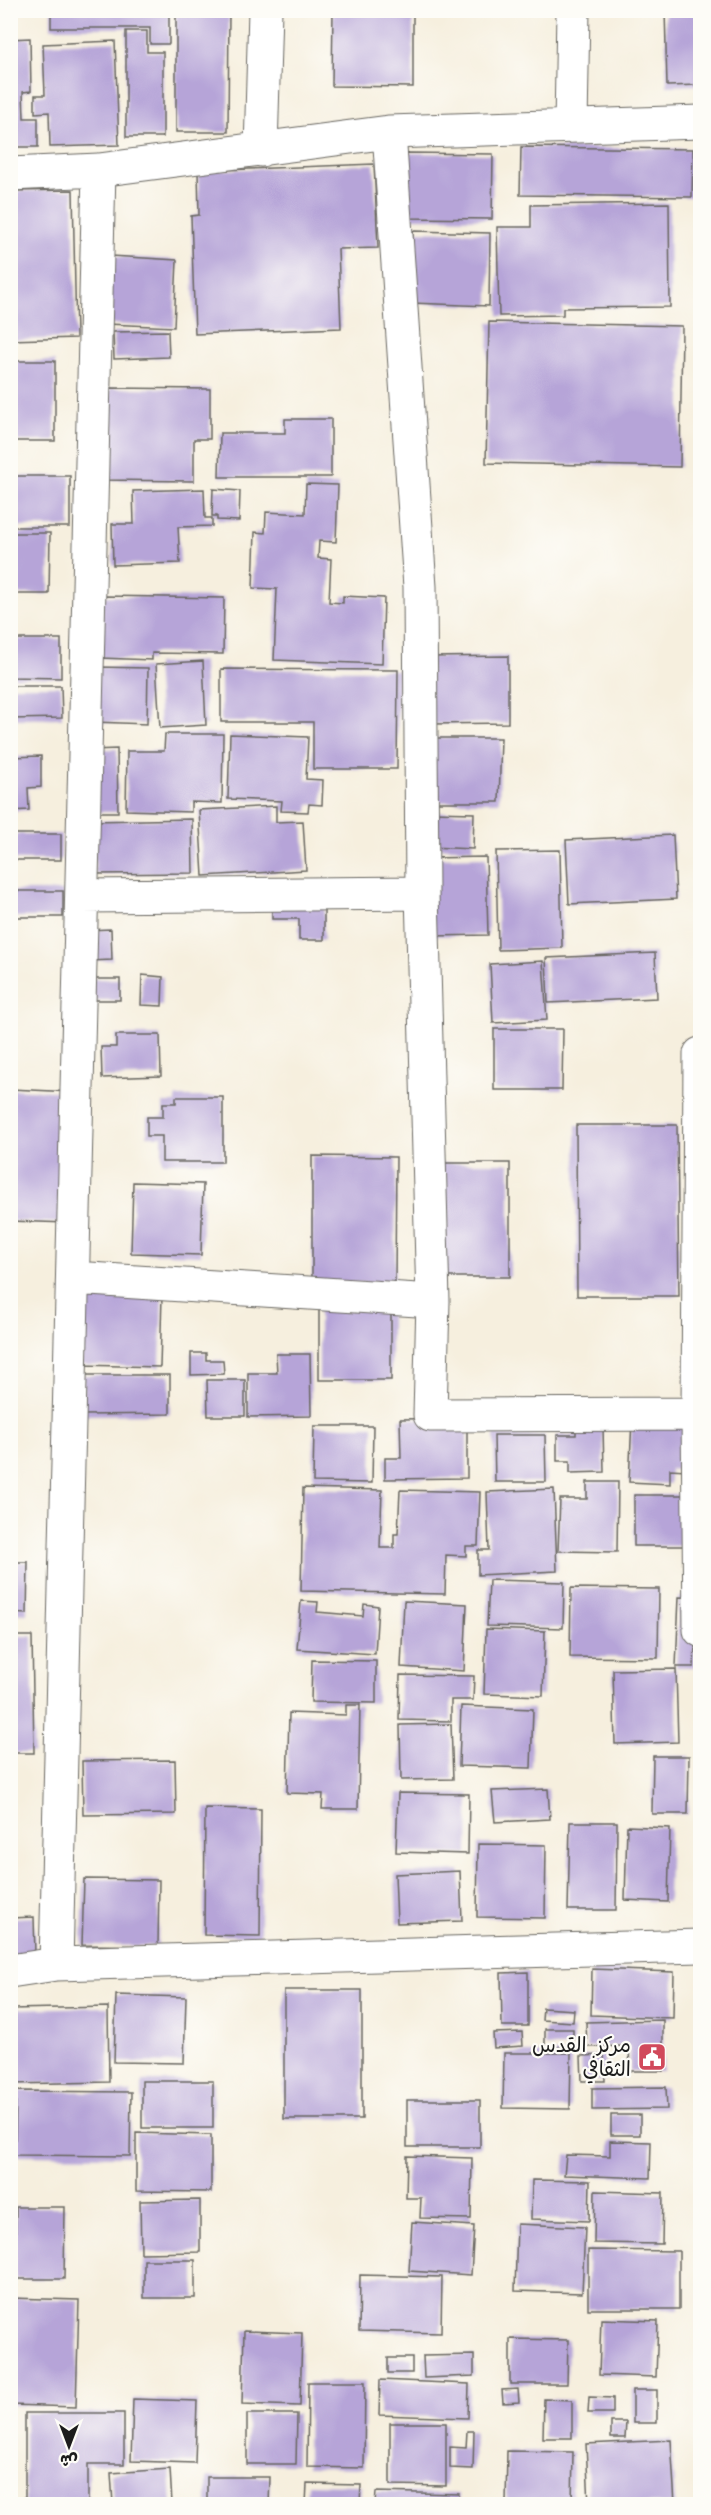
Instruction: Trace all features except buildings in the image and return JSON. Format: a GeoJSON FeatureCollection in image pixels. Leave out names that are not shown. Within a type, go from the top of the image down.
{"type":"FeatureCollection","features":[{"type":"Feature","properties":{"kind":"street"},"geometry":{"type":"LineString","coordinates":[[261,150],[264,10]]}},
{"type":"Feature","properties":{"kind":"street"},"geometry":{"type":"LineString","coordinates":[[571,126],[573,10]]}},
{"type":"Feature","properties":{"kind":"street"},"geometry":{"type":"LineString","coordinates":[[10,174],[99,170],[389,132],[700,122]]}},
{"type":"Feature","properties":{"kind":"street"},"geometry":{"type":"LineString","coordinates":[[389,132],[420,587],[422,893],[433,1301],[430,1415],[699,1414]]}},
{"type":"Feature","properties":{"kind":"street"},"geometry":{"type":"LineString","coordinates":[[56,1964],[99,170]]}},
{"type":"Feature","properties":{"kind":"street"},"geometry":{"type":"LineString","coordinates":[[83,896],[422,893]]}},
{"type":"Feature","properties":{"kind":"street"},"geometry":{"type":"LineString","coordinates":[[700,1054],[700,1630]]}},
{"type":"Feature","properties":{"kind":"street"},"geometry":{"type":"LineString","coordinates":[[74,1278],[433,1301]]}},
{"type":"Feature","properties":{"kind":"street"},"geometry":{"type":"LineString","coordinates":[[10,1971],[56,1964],[700,1946]]}},
{"type":"Feature","properties":{"kind":"place","name":"مركز القدس الثقافي"},"geometry":{"type":"Point","coordinates":[652,2057]}}]}
